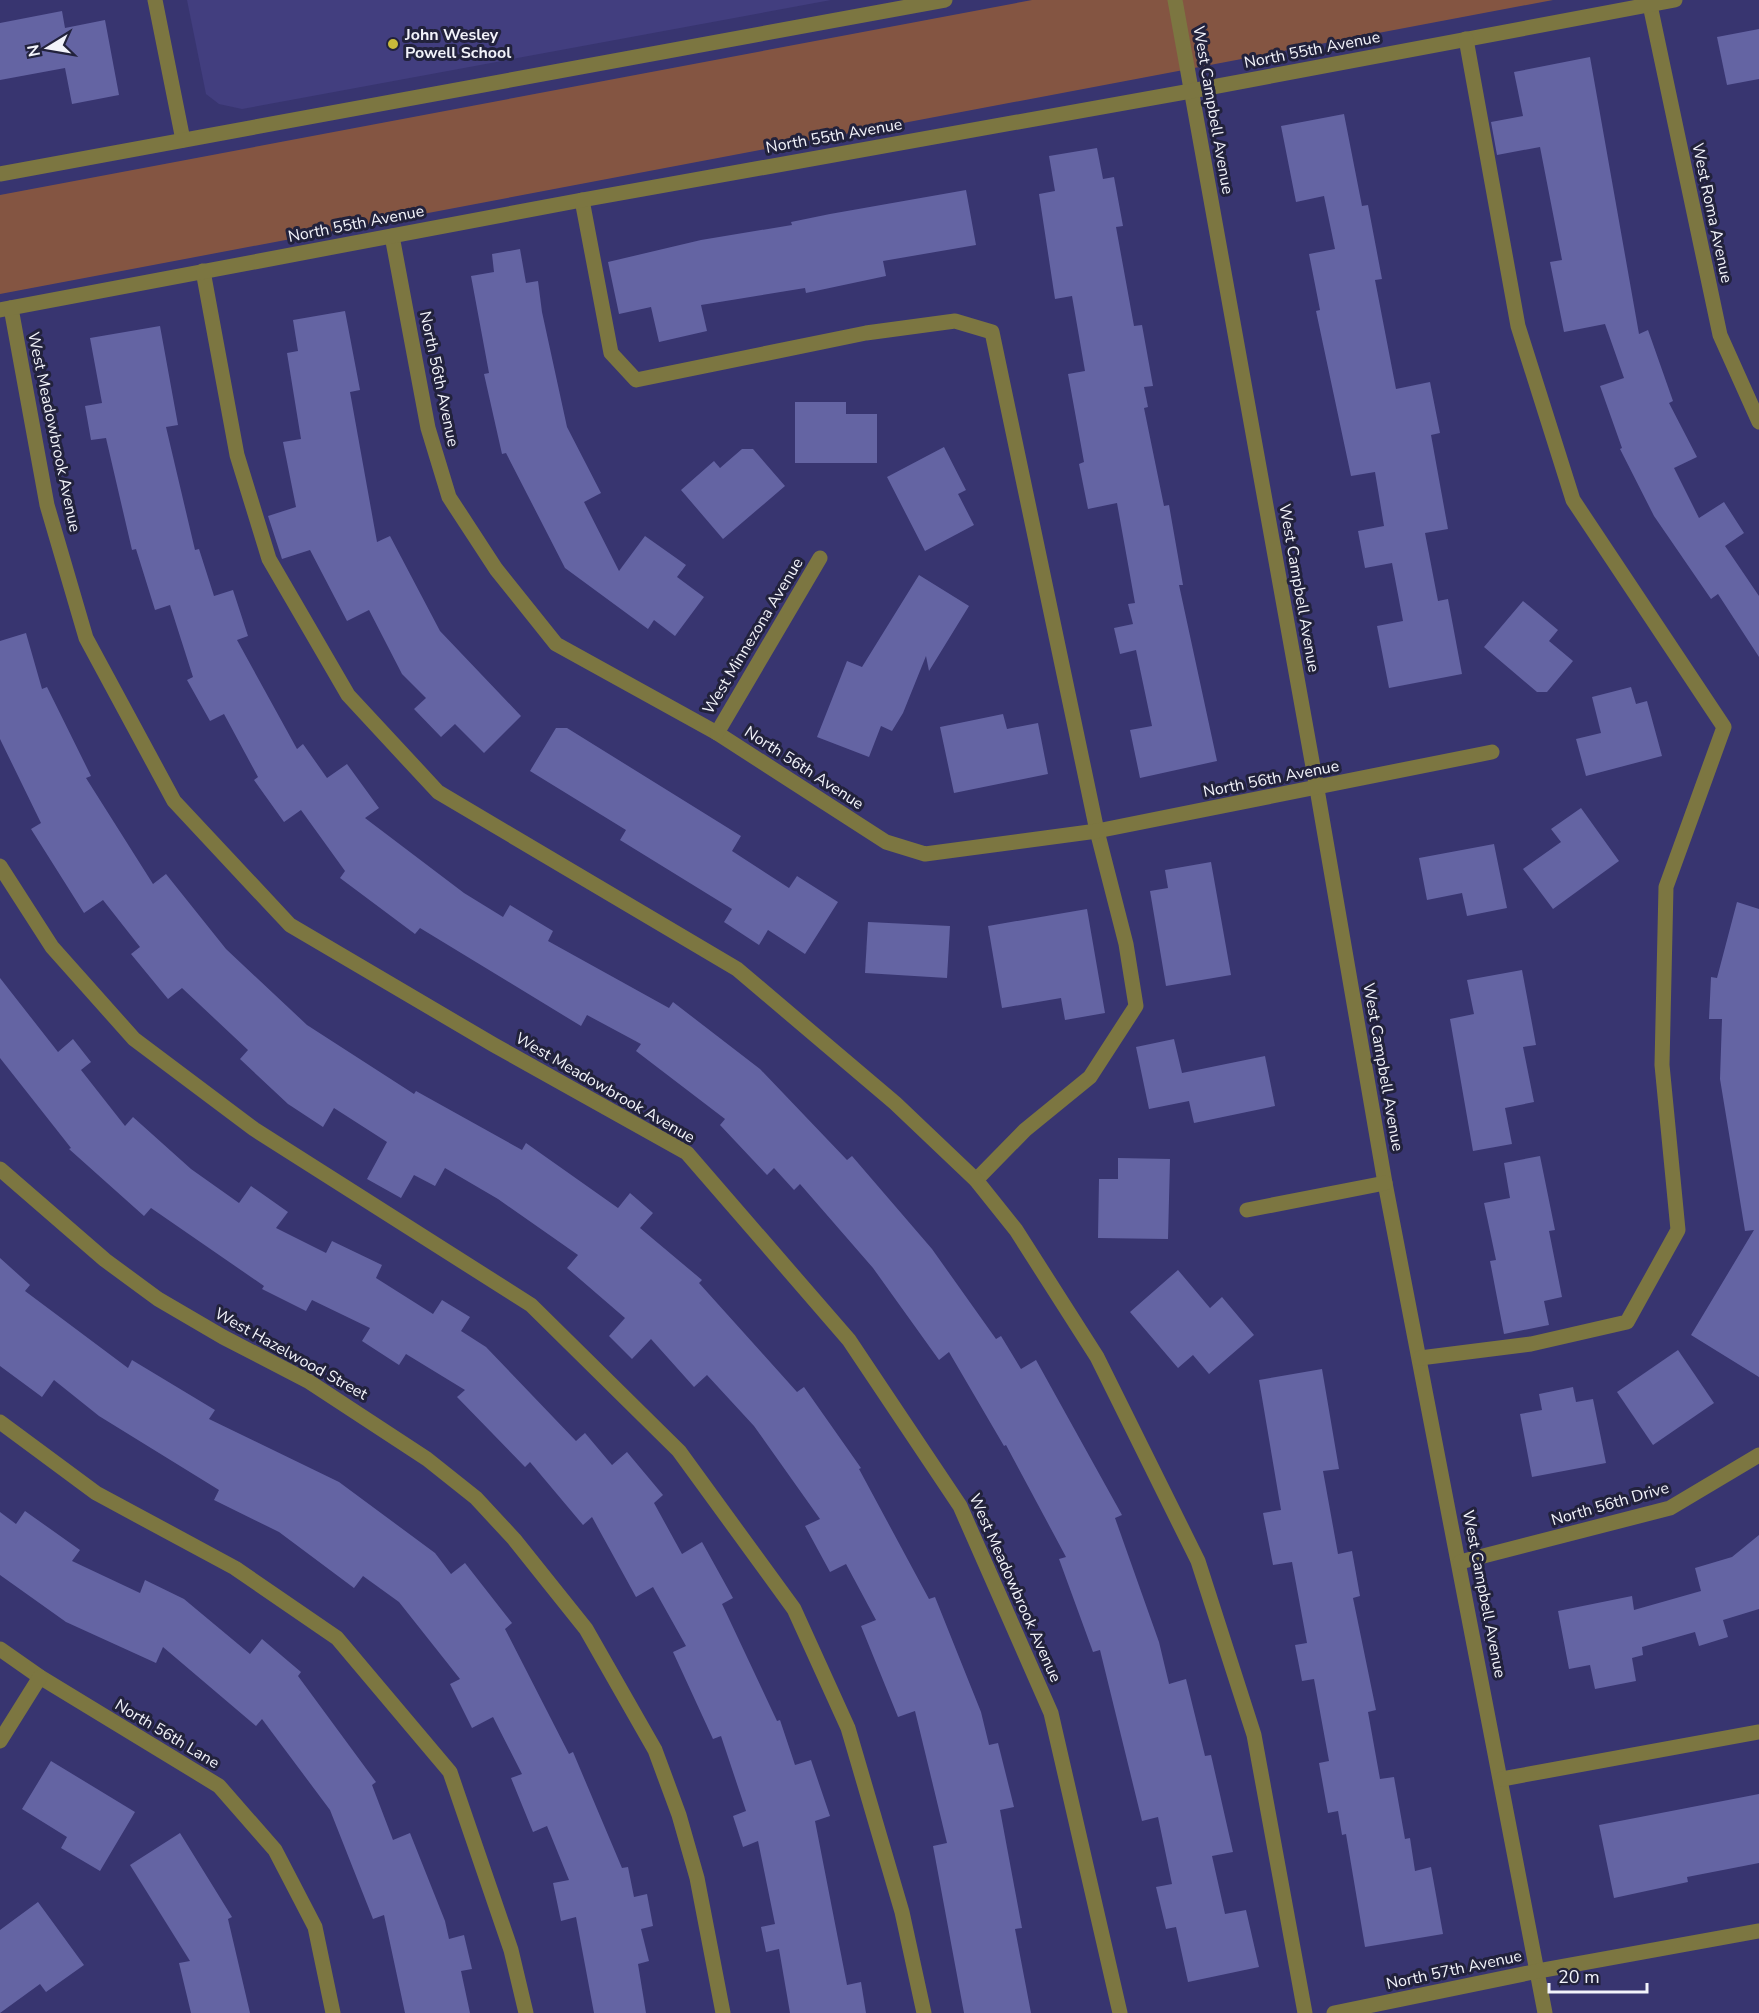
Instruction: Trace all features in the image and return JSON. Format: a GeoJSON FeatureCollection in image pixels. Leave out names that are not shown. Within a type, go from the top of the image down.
{"type":"FeatureCollection","features":[{"type":"Feature","properties":{"kind":"street"},"geometry":{"type":"LineString","coordinates":[[155,0],[183,140]]}},
{"type":"Feature","properties":{"kind":"street"},"geometry":{"type":"LineString","coordinates":[[0,174],[945,0]]}},
{"type":"Feature","properties":{"kind":"street","name":"West Campbell Avenue"},"geometry":{"type":"LineString","coordinates":[[1174,0],[1317,789],[1385,1183],[1502,1779],[1545,2013]]}},
{"type":"Feature","properties":{"kind":"street","name":"North 55th Avenue"},"geometry":{"type":"LineString","coordinates":[[5,309],[582,200],[1191,91],[1676,0]]}},
{"type":"Feature","properties":{"kind":"street","name":"West Roma Avenue"},"geometry":{"type":"LineString","coordinates":[[1650,5],[1720,335],[1759,422]]}},
{"type":"Feature","properties":{"kind":"street"},"geometry":{"type":"LineString","coordinates":[[1420,1358],[1531,1344],[1627,1322],[1678,1230],[1662,1065],[1666,887],[1724,727],[1573,500],[1518,326],[1466,39]]}},
{"type":"Feature","properties":{"kind":"street"},"geometry":{"type":"LineString","coordinates":[[582,200],[611,353],[636,380],[866,333],[955,321],[992,332],[1097,831],[1126,944],[1136,1006],[1090,1077],[1025,1130],[976,1180]]}},
{"type":"Feature","properties":{"kind":"street","name":"North 56th Avenue"},"geometry":{"type":"LineString","coordinates":[[392,236],[428,428],[449,497],[496,568],[556,644],[717,733],[886,842],[925,854],[1097,831],[1492,753]]}},
{"type":"Feature","properties":{"kind":"street"},"geometry":{"type":"LineString","coordinates":[[203,271],[237,455],[270,559],[348,695],[438,792],[737,969],[895,1103],[976,1180],[1016,1230],[1097,1357],[1198,1560],[1254,1735],[1305,2013]]}},
{"type":"Feature","properties":{"kind":"street","name":"West Meadowbrook Avenue"},"geometry":{"type":"LineString","coordinates":[[5,309],[47,505],[86,638],[174,801],[290,925],[494,1045],[687,1153],[849,1340],[960,1506],[1051,1713],[1120,2013]]}},
{"type":"Feature","properties":{"kind":"street","name":"West Minnezona Avenue"},"geometry":{"type":"LineString","coordinates":[[717,733],[820,558]]}},
{"type":"Feature","properties":{"kind":"street"},"geometry":{"type":"LineString","coordinates":[[0,866],[52,947],[134,1039],[254,1129],[531,1305],[679,1451],[794,1609],[848,1728],[902,1912],[924,2013]]}},
{"type":"Feature","properties":{"kind":"street","name":"West Hazelwood Street"},"geometry":{"type":"LineString","coordinates":[[0,1169],[105,1260],[158,1299],[223,1337],[308,1381],[427,1459],[476,1498],[514,1539],[586,1629],[655,1750],[679,1815],[697,1878],[723,2013]]}},
{"type":"Feature","properties":{"kind":"street"},"geometry":{"type":"LineString","coordinates":[[1247,1210],[1385,1183]]}},
{"type":"Feature","properties":{"kind":"street"},"geometry":{"type":"LineString","coordinates":[[0,1422],[96,1493],[235,1568],[337,1638],[450,1772],[511,1950],[526,2013]]}},
{"type":"Feature","properties":{"kind":"street","name":"North 56th Drive"},"geometry":{"type":"LineString","coordinates":[[1460,1562],[1670,1508],[1759,1455]]}},
{"type":"Feature","properties":{"kind":"street","name":"North 56th Lane"},"geometry":{"type":"LineString","coordinates":[[0,1649],[40,1677],[219,1786],[275,1850],[315,1928],[333,2013]]}},
{"type":"Feature","properties":{"kind":"street"},"geometry":{"type":"LineString","coordinates":[[0,1741],[40,1677]]}},
{"type":"Feature","properties":{"kind":"street"},"geometry":{"type":"LineString","coordinates":[[1502,1779],[1759,1732]]}},
{"type":"Feature","properties":{"kind":"street","name":"North 57th Avenue"},"geometry":{"type":"LineString","coordinates":[[1334,2013],[1538,1971],[1759,1931]]}},
{"type":"Feature","properties":{"kind":"shaded area","name":"John Wesley Powell School"},"geometry":{"type":"Polygon","coordinates":[[[187,0],[831,0],[242,109],[219,104],[206,94],[187,0]]]}},
{"type":"Feature","properties":{"kind":"shaded area"},"geometry":{"type":"Polygon","coordinates":[[[1032,0],[1553,0],[0,294],[0,195],[1032,0]]]}},
{"type":"Feature","properties":{"kind":"building"},"geometry":{"type":"Polygon","coordinates":[[[62,11],[65,28],[105,20],[119,95],[72,104],[65,68],[0,80],[0,23],[62,11]]]}},
{"type":"Feature","properties":{"kind":"building"},"geometry":{"type":"Polygon","coordinates":[[[1759,29],[1759,79],[1727,85],[1717,37],[1759,29]]]}},
{"type":"Feature","properties":{"kind":"building"},"geometry":{"type":"Polygon","coordinates":[[[1590,57],[1639,334],[1648,330],[1673,401],[1669,403],[1697,457],[1674,468],[1699,518],[1724,502],[1744,533],[1725,546],[1759,596],[1759,657],[1718,594],[1711,599],[1654,516],[1620,449],[1622,448],[1600,386],[1624,378],[1605,324],[1564,332],[1550,262],[1562,260],[1540,147],[1497,155],[1491,122],[1523,116],[1514,72],[1590,57]]]}},
{"type":"Feature","properties":{"kind":"building"},"geometry":{"type":"Polygon","coordinates":[[[1344,114],[1362,206],[1368,205],[1382,279],[1375,280],[1396,389],[1430,382],[1440,433],[1431,435],[1448,529],[1425,533],[1438,601],[1448,599],[1462,674],[1389,688],[1377,626],[1403,621],[1392,563],[1365,568],[1358,531],[1384,526],[1375,472],[1351,476],[1316,311],[1320,310],[1309,254],[1335,249],[1324,196],[1296,202],[1281,126],[1344,114]]]}},
{"type":"Feature","properties":{"kind":"building"},"geometry":{"type":"Polygon","coordinates":[[[1097,148],[1103,179],[1114,177],[1123,226],[1116,227],[1134,326],[1142,325],[1153,386],[1144,387],[1148,407],[1144,408],[1164,506],[1169,505],[1183,585],[1179,585],[1217,761],[1140,778],[1130,730],[1152,726],[1136,650],[1120,654],[1114,628],[1133,624],[1128,604],[1135,603],[1117,503],[1088,509],[1079,464],[1084,462],[1068,374],[1085,371],[1072,296],[1055,299],[1039,194],[1055,191],[1049,156],[1097,148]]]}},
{"type":"Feature","properties":{"kind":"building"},"geometry":{"type":"Polygon","coordinates":[[[966,190],[976,245],[883,261],[886,276],[806,293],[805,288],[701,305],[707,331],[659,342],[651,307],[619,314],[608,262],[701,240],[792,225],[791,222],[830,214],[966,190]]]}},
{"type":"Feature","properties":{"kind":"building"},"geometry":{"type":"Polygon","coordinates":[[[520,249],[526,283],[538,281],[542,312],[567,427],[601,493],[584,502],[619,571],[645,536],[686,565],[677,577],[704,597],[675,636],[654,620],[648,629],[565,568],[506,453],[502,454],[484,374],[489,373],[471,276],[494,272],[492,254],[520,249]]]}},
{"type":"Feature","properties":{"kind":"building"},"geometry":{"type":"Polygon","coordinates":[[[345,311],[360,390],[350,392],[377,542],[390,536],[440,631],[521,716],[484,753],[455,724],[441,737],[414,709],[426,698],[402,674],[369,610],[347,621],[310,550],[282,559],[268,516],[296,507],[283,442],[301,439],[287,353],[298,351],[293,320],[345,311]]]}},
{"type":"Feature","properties":{"kind":"building"},"geometry":{"type":"Polygon","coordinates":[[[160,326],[178,425],[166,427],[195,550],[199,549],[214,596],[233,590],[248,636],[237,640],[297,749],[303,744],[327,778],[347,764],[379,808],[365,818],[464,893],[503,917],[510,905],[553,931],[548,941],[669,1008],[673,1002],[760,1069],[847,1160],[852,1156],[932,1249],[996,1339],[1001,1336],[1021,1369],[1036,1360],[1122,1515],[1115,1518],[1159,1642],[1169,1684],[1186,1679],[1205,1756],[1211,1755],[1233,1852],[1212,1856],[1225,1914],[1246,1910],[1259,1967],[1188,1982],[1176,1927],[1166,1929],[1156,1887],[1172,1884],[1158,1817],[1142,1821],[1100,1650],[1093,1652],[1059,1559],[1066,1557],[1006,1445],[1004,1446],[949,1352],[939,1360],[873,1268],[800,1184],[794,1190],[774,1168],[767,1175],[720,1125],[725,1119],[636,1051],[641,1044],[587,1015],[581,1026],[420,928],[415,934],[340,878],[345,871],[301,810],[284,822],[254,780],[258,777],[224,714],[210,721],[187,680],[193,677],[170,605],[155,610],[136,549],[132,550],[106,438],[91,440],[85,406],[102,403],[90,338],[160,326]]]}},
{"type":"Feature","properties":{"kind":"building"},"geometry":{"type":"Polygon","coordinates":[[[795,402],[846,402],[846,414],[877,414],[877,463],[795,463],[795,402]]]}},
{"type":"Feature","properties":{"kind":"building"},"geometry":{"type":"Polygon","coordinates":[[[944,447],[966,490],[958,494],[974,525],[925,551],[887,477],[944,447]]]}},
{"type":"Feature","properties":{"kind":"building"},"geometry":{"type":"Polygon","coordinates":[[[742,449],[753,449],[785,486],[723,539],[681,490],[714,461],[720,468],[742,449]]]}},
{"type":"Feature","properties":{"kind":"building"},"geometry":{"type":"Polygon","coordinates":[[[919,575],[969,606],[929,671],[926,656],[903,713],[892,731],[881,726],[869,757],[817,737],[847,661],[862,667],[919,575]]]}},
{"type":"Feature","properties":{"kind":"building"},"geometry":{"type":"Polygon","coordinates":[[[1523,601],[1558,630],[1549,641],[1573,661],[1547,692],[1537,692],[1484,647],[1523,601]]]}},
{"type":"Feature","properties":{"kind":"building"},"geometry":{"type":"Polygon","coordinates":[[[26,633],[42,689],[47,687],[91,776],[86,778],[153,884],[166,874],[226,949],[307,1025],[414,1094],[416,1091],[522,1150],[526,1143],[618,1208],[630,1193],[653,1213],[640,1228],[702,1280],[699,1283],[797,1392],[804,1387],[861,1468],[859,1469],[929,1599],[935,1597],[981,1712],[989,1745],[998,1743],[1014,1807],[1000,1810],[1022,1928],[1015,1929],[1031,2013],[964,2013],[933,1846],[947,1843],[915,1711],[898,1717],[861,1626],[876,1620],[846,1564],[830,1572],[805,1526],[820,1519],[754,1426],[707,1375],[694,1387],[651,1339],[632,1359],[609,1336],[625,1318],[567,1268],[578,1255],[498,1199],[445,1168],[435,1186],[414,1175],[401,1198],[367,1179],[387,1142],[334,1108],[323,1127],[288,1104],[240,1059],[248,1050],[182,988],[168,999],[131,954],[140,947],[103,900],[84,913],[31,829],[41,823],[0,739],[0,641],[26,633]]]}},
{"type":"Feature","properties":{"kind":"building"},"geometry":{"type":"Polygon","coordinates":[[[1631,687],[1636,704],[1647,701],[1662,756],[1586,776],[1576,739],[1601,733],[1592,697],[1631,687]]]}},
{"type":"Feature","properties":{"kind":"building"},"geometry":{"type":"Polygon","coordinates":[[[1003,714],[1007,729],[1038,723],[1048,774],[954,793],[940,727],[1003,714]]]}},
{"type":"Feature","properties":{"kind":"building"},"geometry":{"type":"Polygon","coordinates":[[[556,728],[567,728],[741,836],[732,851],[789,888],[797,876],[838,902],[805,954],[768,930],[759,945],[724,922],[732,909],[620,840],[626,830],[530,771],[556,728]]]}},
{"type":"Feature","properties":{"kind":"building"},"geometry":{"type":"Polygon","coordinates":[[[1581,808],[1619,861],[1553,909],[1523,869],[1561,842],[1551,829],[1581,808]]]}},
{"type":"Feature","properties":{"kind":"building"},"geometry":{"type":"Polygon","coordinates":[[[1494,844],[1507,908],[1467,916],[1462,893],[1427,900],[1419,858],[1494,844]]]}},
{"type":"Feature","properties":{"kind":"building"},"geometry":{"type":"Polygon","coordinates":[[[1211,862],[1231,975],[1166,986],[1150,891],[1168,888],[1165,870],[1211,862]]]}},
{"type":"Feature","properties":{"kind":"building"},"geometry":{"type":"Polygon","coordinates":[[[1737,902],[1759,909],[1759,1377],[1691,1335],[1754,1230],[1745,1231],[1720,1079],[1722,1019],[1709,1019],[1711,977],[1717,978],[1737,902]]]}},
{"type":"Feature","properties":{"kind":"building"},"geometry":{"type":"Polygon","coordinates":[[[1087,909],[1105,1013],[1065,1020],[1061,998],[1002,1008],[988,926],[1087,909]]]}},
{"type":"Feature","properties":{"kind":"building"},"geometry":{"type":"Polygon","coordinates":[[[868,922],[950,926],[947,978],[865,973],[868,922]]]}},
{"type":"Feature","properties":{"kind":"building"},"geometry":{"type":"Polygon","coordinates":[[[1522,970],[1536,1045],[1523,1047],[1534,1102],[1505,1108],[1512,1144],[1473,1151],[1450,1019],[1474,1014],[1467,980],[1522,970]]]}},
{"type":"Feature","properties":{"kind":"building"},"geometry":{"type":"Polygon","coordinates":[[[0,978],[58,1052],[73,1039],[91,1062],[81,1070],[125,1126],[133,1117],[191,1169],[239,1203],[251,1186],[288,1212],[276,1228],[326,1253],[332,1241],[382,1265],[376,1278],[433,1314],[442,1300],[470,1317],[461,1331],[486,1347],[576,1441],[585,1433],[612,1465],[627,1452],[663,1495],[654,1503],[682,1554],[702,1542],[733,1598],[722,1604],[777,1721],[780,1720],[795,1765],[811,1760],[830,1816],[815,1821],[847,1985],[861,1982],[866,2013],[790,2013],[779,1949],[766,1952],[761,1927],[775,1924],[758,1841],[743,1847],[733,1816],[746,1811],[721,1736],[713,1739],[673,1652],[686,1646],[653,1587],[636,1597],[592,1517],[583,1525],[530,1462],[525,1467],[457,1397],[465,1390],[406,1354],[399,1365],[362,1341],[370,1328],[312,1300],[306,1311],[262,1289],[264,1286],[151,1208],[144,1216],[69,1149],[71,1148],[0,1058],[0,978]]]}},
{"type":"Feature","properties":{"kind":"building"},"geometry":{"type":"Polygon","coordinates":[[[1174,1039],[1182,1073],[1265,1056],[1275,1106],[1194,1123],[1189,1101],[1149,1109],[1136,1047],[1174,1039]]]}},
{"type":"Feature","properties":{"kind":"building"},"geometry":{"type":"Polygon","coordinates":[[[1540,1156],[1555,1230],[1549,1231],[1562,1297],[1544,1301],[1549,1325],[1504,1334],[1490,1261],[1496,1260],[1484,1203],[1510,1198],[1504,1163],[1540,1156]]]}},
{"type":"Feature","properties":{"kind":"building"},"geometry":{"type":"Polygon","coordinates":[[[1118,1158],[1170,1159],[1168,1239],[1098,1238],[1099,1179],[1118,1179],[1118,1158]]]}},
{"type":"Feature","properties":{"kind":"building"},"geometry":{"type":"Polygon","coordinates":[[[0,1258],[30,1285],[25,1291],[128,1368],[132,1360],[215,1410],[209,1419],[339,1482],[435,1553],[451,1574],[465,1563],[512,1623],[505,1629],[569,1754],[573,1752],[622,1868],[628,1867],[634,1897],[647,1894],[653,1926],[641,1929],[649,1961],[638,1964],[646,2013],[594,2013],[576,1917],[561,1921],[553,1883],[569,1880],[547,1826],[533,1832],[511,1778],[522,1774],[493,1717],[472,1728],[450,1684],[460,1679],[399,1602],[363,1576],[354,1588],[279,1532],[214,1500],[219,1490],[99,1416],[54,1380],[42,1397],[0,1366],[0,1258]]]}},
{"type":"Feature","properties":{"kind":"building"},"geometry":{"type":"Polygon","coordinates":[[[1178,1270],[1210,1308],[1222,1297],[1254,1335],[1209,1374],[1193,1355],[1178,1368],[1130,1312],[1178,1270]]]}},
{"type":"Feature","properties":{"kind":"building"},"geometry":{"type":"Polygon","coordinates":[[[1678,1350],[1714,1403],[1653,1445],[1617,1392],[1678,1350]]]}},
{"type":"Feature","properties":{"kind":"building"},"geometry":{"type":"Polygon","coordinates":[[[1322,1369],[1339,1469],[1323,1471],[1338,1554],[1352,1551],[1360,1596],[1353,1598],[1376,1710],[1368,1712],[1380,1779],[1394,1777],[1405,1839],[1410,1838],[1415,1871],[1431,1867],[1443,1934],[1365,1947],[1346,1834],[1342,1835],[1338,1811],[1328,1813],[1319,1763],[1329,1761],[1314,1679],[1302,1681],[1295,1645],[1307,1643],[1292,1562],[1273,1565],[1263,1513],[1281,1510],[1259,1380],[1322,1369]]]}},
{"type":"Feature","properties":{"kind":"building"},"geometry":{"type":"Polygon","coordinates":[[[1573,1387],[1576,1402],[1593,1399],[1606,1463],[1532,1477],[1520,1414],[1542,1410],[1539,1394],[1573,1387]]]}},
{"type":"Feature","properties":{"kind":"building"},"geometry":{"type":"Polygon","coordinates":[[[25,1511],[80,1550],[72,1561],[140,1593],[145,1580],[184,1599],[250,1654],[262,1639],[301,1672],[298,1676],[376,1782],[372,1785],[393,1840],[410,1833],[445,1921],[449,1939],[464,1935],[472,1969],[461,1971],[470,2013],[405,2013],[384,1915],[373,1919],[330,1810],[262,1719],[256,1726],[163,1647],[156,1663],[66,1622],[0,1575],[0,1512],[16,1524],[25,1511]]]}},
{"type":"Feature","properties":{"kind":"building"},"geometry":{"type":"Polygon","coordinates":[[[1759,1535],[1759,1609],[1723,1620],[1728,1637],[1699,1646],[1695,1632],[1642,1647],[1643,1655],[1632,1658],[1636,1681],[1595,1689],[1590,1665],[1569,1669],[1558,1611],[1632,1596],[1634,1610],[1701,1591],[1695,1568],[1732,1557],[1759,1535]]]}},
{"type":"Feature","properties":{"kind":"building"},"geometry":{"type":"Polygon","coordinates":[[[51,1761],[135,1812],[100,1871],[61,1848],[67,1837],[22,1809],[51,1761]]]}},
{"type":"Feature","properties":{"kind":"building"},"geometry":{"type":"Polygon","coordinates":[[[1759,1794],[1759,1863],[1687,1877],[1688,1882],[1614,1898],[1599,1825],[1759,1794]]]}},
{"type":"Feature","properties":{"kind":"building"},"geometry":{"type":"Polygon","coordinates":[[[180,1833],[232,1917],[228,1919],[250,2013],[191,2013],[179,1963],[190,1961],[130,1865],[180,1833]]]}},
{"type":"Feature","properties":{"kind":"building"},"geometry":{"type":"Polygon","coordinates":[[[38,1902],[84,1965],[46,1992],[40,1984],[0,2013],[0,1930],[38,1902]]]}},
{"type":"Feature","properties":{"kind":"place","name":"John Wesley Powell School"},"geometry":{"type":"Point","coordinates":[393,44]}}]}
